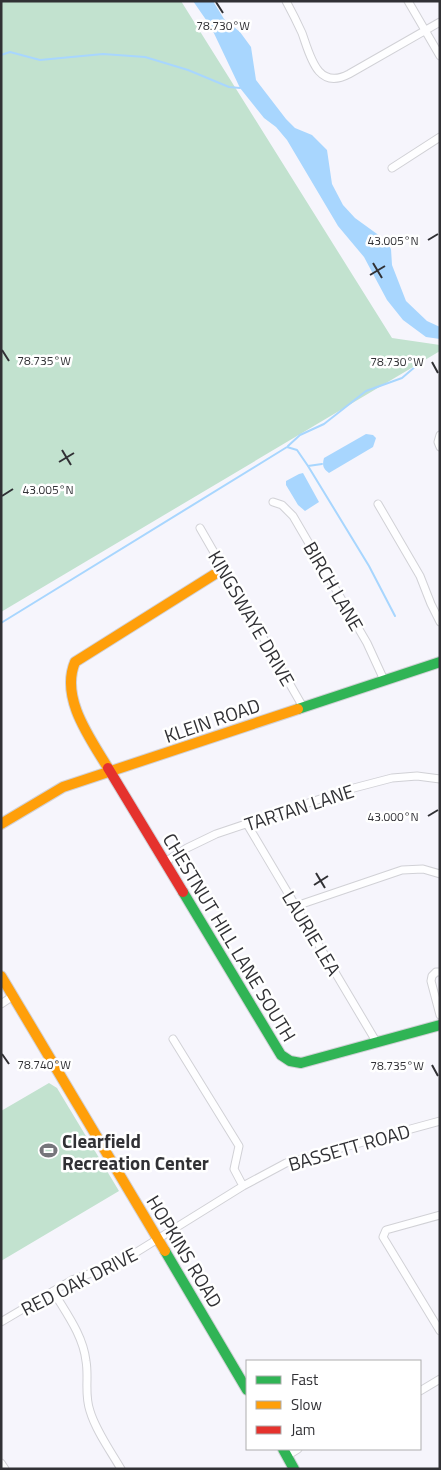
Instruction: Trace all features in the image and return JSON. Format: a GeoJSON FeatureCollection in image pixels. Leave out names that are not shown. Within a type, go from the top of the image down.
{"type":"FeatureCollection","features":[{"type":"Feature","properties":{"kind":"street"},"geometry":{"type":"LineString","coordinates":[[286,1],[299,26],[311,62],[315,68],[331,77],[345,76],[440,22]]}},
{"type":"Feature","properties":{"kind":"street"},"geometry":{"type":"LineString","coordinates":[[408,1],[440,56]]}},
{"type":"Feature","properties":{"kind":"street"},"geometry":{"type":"LineString","coordinates":[[392,168],[440,138]]}},
{"type":"Feature","properties":{"kind":"street"},"geometry":{"type":"LineString","coordinates":[[440,435],[438,442],[440,448]]}},
{"type":"Feature","properties":{"kind":"street","name":"BIRCH LANE"},"geometry":{"type":"LineString","coordinates":[[273,502],[282,505],[293,516],[367,643],[384,680]]}},
{"type":"Feature","properties":{"kind":"street"},"geometry":{"type":"LineString","coordinates":[[378,504],[420,576],[440,622]]}},
{"type":"Feature","properties":{"kind":"street","name":"KINGSWAYE DRIVE"},"geometry":{"type":"LineString","coordinates":[[200,528],[303,707]]}},
{"type":"Feature","properties":{"kind":"street","name":"CHESTNUT HILL LANE SOUTH"},"geometry":{"type":"LineString","coordinates":[[224,569],[78,659],[71,666],[70,687],[77,710],[92,742],[281,1055],[291,1062],[301,1063],[440,1026]]}},
{"type":"Feature","properties":{"kind":"street","name":"KLEIN ROAD"},"geometry":{"type":"LineString","coordinates":[[1,824],[63,787],[440,662]]}},
{"type":"Feature","properties":{"kind":"street","name":"TARTAN LANE"},"geometry":{"type":"LineString","coordinates":[[165,862],[202,840],[380,781],[417,776],[440,779]]}},
{"type":"Feature","properties":{"kind":"street","name":"LAURIE LEA"},"geometry":{"type":"LineString","coordinates":[[247,824],[377,1043]]}},
{"type":"Feature","properties":{"kind":"street"},"geometry":{"type":"LineString","coordinates":[[296,906],[402,870],[423,870],[440,874]]}},
{"type":"Feature","properties":{"kind":"street"},"geometry":{"type":"LineString","coordinates":[[440,972],[436,972],[432,976],[431,981],[440,1015]]}},
{"type":"Feature","properties":{"kind":"street","name":"HOPKINS ROAD"},"geometry":{"type":"LineString","coordinates":[[1,976],[246,1388]]}},
{"type":"Feature","properties":{"kind":"street"},"geometry":{"type":"LineString","coordinates":[[1,1004],[13,996]]}},
{"type":"Feature","properties":{"kind":"street"},"geometry":{"type":"LineString","coordinates":[[173,1039],[238,1146],[234,1168],[243,1186]]}},
{"type":"Feature","properties":{"kind":"street","name":"BASSETT ROAD"},"geometry":{"type":"LineString","coordinates":[[157,1239],[243,1186],[286,1163],[440,1121]]}},
{"type":"Feature","properties":{"kind":"street"},"geometry":{"type":"LineString","coordinates":[[440,1215],[386,1230],[383,1237],[440,1331]]}},
{"type":"Feature","properties":{"kind":"street","name":"RED OAK DRIVE"},"geometry":{"type":"LineString","coordinates":[[1,1322],[78,1278],[119,1263],[157,1239]]}},
{"type":"Feature","properties":{"kind":"street"},"geometry":{"type":"LineString","coordinates":[[53,1291],[79,1335],[87,1369],[86,1394],[90,1414],[121,1469]]}},
{"type":"Feature","properties":{"kind":"street"},"geometry":{"type":"LineString","coordinates":[[421,1390],[440,1379]]}},
{"type":"Feature","properties":{"kind":"street"},"geometry":{"type":"LineString","coordinates":[[285,1453],[294,1469]]}},
{"type":"Feature","properties":{"kind":"street"},"geometry":{"type":"LineString","coordinates":[[1,1463],[5,1469]]}},
{"type":"Feature","properties":{"kind":"green space"},"geometry":{"type":"Polygon","coordinates":[[[1,1],[181,1],[392,338],[440,345],[440,351],[1,612],[1,1]]]}},
{"type":"Feature","properties":{"kind":"green space","name":"Clearfield Recreation Center"},"geometry":{"type":"Polygon","coordinates":[[[49,1083],[57,1088],[119,1191],[1,1261],[1,1111],[49,1083]]]}},
{"type":"Feature","properties":{"kind":"water"},"geometry":{"type":"Polygon","coordinates":[[[193,1],[213,1],[224,19],[240,32],[251,47],[256,80],[295,128],[312,135],[327,150],[332,184],[343,205],[355,218],[384,239],[391,249],[392,265],[406,301],[427,321],[440,327],[440,339],[426,337],[403,320],[387,300],[364,257],[338,226],[287,140],[276,127],[264,118],[240,88],[211,27],[193,1]]]}},
{"type":"Feature","properties":{"kind":"water"},"geometry":{"type":"Polygon","coordinates":[[[366,434],[373,435],[376,438],[373,447],[329,473],[325,470],[323,465],[324,458],[366,434]]]}},
{"type":"Feature","properties":{"kind":"water"},"geometry":{"type":"Polygon","coordinates":[[[303,473],[319,502],[305,511],[298,505],[286,485],[286,481],[303,473]]]}},
{"type":"Feature","properties":{"kind":"waterway"},"geometry":{"type":"LineString","coordinates":[[1,55],[10,52],[40,60],[103,54],[145,57],[188,70],[229,87],[240,88]]}},
{"type":"Feature","properties":{"kind":"waterway"},"geometry":{"type":"LineString","coordinates":[[288,446],[300,435],[324,424],[366,391],[402,378],[416,366]]}},
{"type":"Feature","properties":{"kind":"waterway"},"geometry":{"type":"LineString","coordinates":[[1,623],[287,447],[297,450],[308,466],[369,566],[395,616]]}},
{"type":"Feature","properties":{"kind":"waterway"},"geometry":{"type":"LineString","coordinates":[[308,466],[322,464]]}},
{"type":"Feature","properties":{"kind":"traffic: fast"},"geometry":{"type":"LineString","coordinates":[[298,709],[440,662]]}},
{"type":"Feature","properties":{"kind":"traffic: fast"},"geometry":{"type":"LineString","coordinates":[[183,892],[281,1055],[290,1061],[301,1063],[440,1025]]}},
{"type":"Feature","properties":{"kind":"traffic: fast"},"geometry":{"type":"LineString","coordinates":[[165,1251],[246,1388]]}},
{"type":"Feature","properties":{"kind":"traffic: fast"},"geometry":{"type":"LineString","coordinates":[[284,1450],[294,1469]]}},
{"type":"Feature","properties":{"kind":"traffic: slow"},"geometry":{"type":"LineString","coordinates":[[108,768],[86,731],[74,703],[71,690],[71,676],[75,662],[223,569]]}},
{"type":"Feature","properties":{"kind":"traffic: slow"},"geometry":{"type":"LineString","coordinates":[[1,824],[63,787],[298,709]]}},
{"type":"Feature","properties":{"kind":"traffic: slow"},"geometry":{"type":"LineString","coordinates":[[1,976],[165,1251]]}},
{"type":"Feature","properties":{"kind":"traffic: jam"},"geometry":{"type":"LineString","coordinates":[[108,768],[183,892]]}},
{"type":"Feature","properties":{"kind":"place","name":"Clearfield Recreation Center"},"geometry":{"type":"Point","coordinates":[48,1151]}}]}
